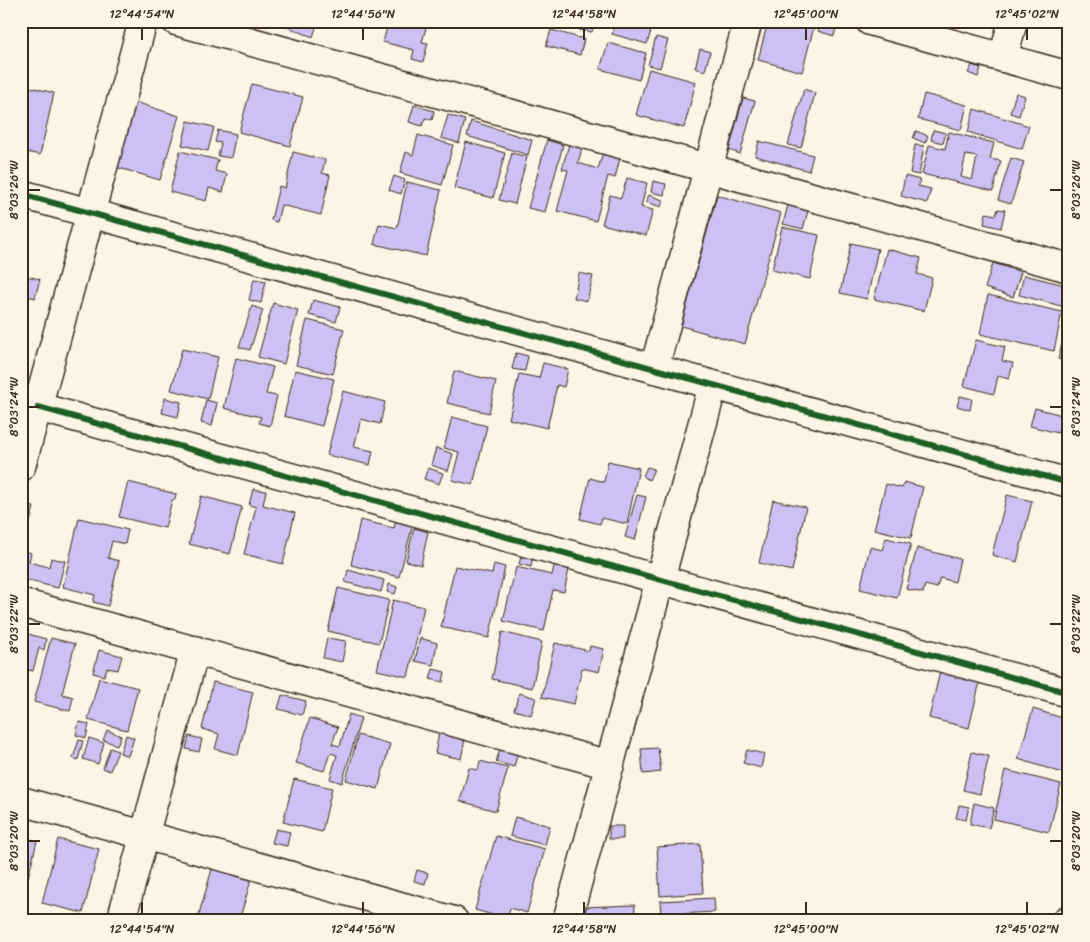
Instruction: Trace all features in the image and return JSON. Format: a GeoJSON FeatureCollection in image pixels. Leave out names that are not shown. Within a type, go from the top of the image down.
{"type":"FeatureCollection","features":[{"type":"Feature","properties":{"kind":"street"},"geometry":{"type":"LineString","coordinates":[[21,467],[143,21]]}},
{"type":"Feature","properties":{"kind":"street"},"geometry":{"type":"LineString","coordinates":[[176,21],[1069,268]]}},
{"type":"Feature","properties":{"kind":"street"},"geometry":{"type":"LineString","coordinates":[[654,368],[748,21]]}},
{"type":"Feature","properties":{"kind":"street"},"geometry":{"type":"LineString","coordinates":[[870,21],[1069,76]]}},
{"type":"Feature","properties":{"kind":"street"},"geometry":{"type":"LineString","coordinates":[[1003,58],[1013,21]]}},
{"type":"Feature","properties":{"kind":"street"},"geometry":{"type":"LineString","coordinates":[[21,194],[1069,483]]}},
{"type":"Feature","properties":{"kind":"street"},"geometry":{"type":"LineString","coordinates":[[567,921],[713,385]]}},
{"type":"Feature","properties":{"kind":"street"},"geometry":{"type":"LineString","coordinates":[[38,407],[1069,693]]}},
{"type":"Feature","properties":{"kind":"street"},"geometry":{"type":"LineString","coordinates":[[21,603],[610,765]]}},
{"type":"Feature","properties":{"kind":"street"},"geometry":{"type":"LineString","coordinates":[[120,921],[194,650]]}},
{"type":"Feature","properties":{"kind":"street"},"geometry":{"type":"LineString","coordinates":[[21,801],[454,921]]}},
{"type":"Feature","properties":{"kind":"building"},"geometry":{"type":"Polygon","coordinates":[[[287,21],[318,21],[313,37],[285,26],[287,21]]]}},
{"type":"Feature","properties":{"kind":"building"},"geometry":{"type":"Polygon","coordinates":[[[389,21],[428,21],[422,42],[428,43],[423,62],[412,59],[414,50],[383,42],[389,21]]]}},
{"type":"Feature","properties":{"kind":"building"},"geometry":{"type":"Polygon","coordinates":[[[546,21],[573,21],[572,27],[545,23],[546,21]]]}},
{"type":"Feature","properties":{"kind":"building"},"geometry":{"type":"Polygon","coordinates":[[[580,21],[594,21],[592,32],[579,30],[580,21]]]}},
{"type":"Feature","properties":{"kind":"building"},"geometry":{"type":"Polygon","coordinates":[[[615,21],[654,21],[647,44],[612,34],[615,21]]]}},
{"type":"Feature","properties":{"kind":"building"},"geometry":{"type":"Polygon","coordinates":[[[768,21],[799,28],[801,21],[815,23],[802,72],[758,60],[768,21]]]}},
{"type":"Feature","properties":{"kind":"building"},"geometry":{"type":"Polygon","coordinates":[[[821,21],[837,24],[834,36],[818,31],[821,21]]]}},
{"type":"Feature","properties":{"kind":"building"},"geometry":{"type":"Polygon","coordinates":[[[551,30],[584,39],[580,55],[546,46],[551,30]]]}},
{"type":"Feature","properties":{"kind":"building"},"geometry":{"type":"Polygon","coordinates":[[[656,37],[668,40],[660,68],[648,65],[656,37]]]}},
{"type":"Feature","properties":{"kind":"building"},"geometry":{"type":"Polygon","coordinates":[[[608,43],[646,53],[639,80],[600,69],[608,43]]]}},
{"type":"Feature","properties":{"kind":"building"},"geometry":{"type":"Polygon","coordinates":[[[700,49],[710,52],[705,71],[695,68],[700,49]]]}},
{"type":"Feature","properties":{"kind":"building"},"geometry":{"type":"Polygon","coordinates":[[[972,65],[981,68],[978,77],[968,73],[972,65]]]}},
{"type":"Feature","properties":{"kind":"building"},"geometry":{"type":"Polygon","coordinates":[[[649,69],[696,82],[684,128],[636,115],[649,69]]]}},
{"type":"Feature","properties":{"kind":"building"},"geometry":{"type":"Polygon","coordinates":[[[252,84],[303,97],[290,146],[239,132],[252,84]]]}},
{"type":"Feature","properties":{"kind":"building"},"geometry":{"type":"Polygon","coordinates":[[[23,85],[54,93],[40,155],[21,151],[21,94],[23,85]]]}},
{"type":"Feature","properties":{"kind":"building"},"geometry":{"type":"Polygon","coordinates":[[[804,89],[815,93],[801,148],[788,145],[804,89]]]}},
{"type":"Feature","properties":{"kind":"building"},"geometry":{"type":"Polygon","coordinates":[[[1016,93],[1025,96],[1019,116],[1010,113],[1016,93]]]}},
{"type":"Feature","properties":{"kind":"building"},"geometry":{"type":"Polygon","coordinates":[[[924,94],[967,105],[961,130],[918,119],[924,94]]]}},
{"type":"Feature","properties":{"kind":"building"},"geometry":{"type":"Polygon","coordinates":[[[743,98],[755,101],[740,154],[729,150],[743,98]]]}},
{"type":"Feature","properties":{"kind":"building"},"geometry":{"type":"Polygon","coordinates":[[[135,102],[179,116],[160,180],[116,167],[135,102]]]}},
{"type":"Feature","properties":{"kind":"building"},"geometry":{"type":"Polygon","coordinates":[[[414,105],[434,111],[432,120],[425,118],[422,126],[409,122],[414,105]]]}},
{"type":"Feature","properties":{"kind":"building"},"geometry":{"type":"Polygon","coordinates":[[[974,109],[1029,126],[1022,149],[968,132],[974,109]]]}},
{"type":"Feature","properties":{"kind":"building"},"geometry":{"type":"Polygon","coordinates":[[[448,115],[465,120],[459,143],[441,138],[448,115]]]}},
{"type":"Feature","properties":{"kind":"building"},"geometry":{"type":"Polygon","coordinates":[[[188,121],[214,127],[208,151],[182,145],[188,121]]]}},
{"type":"Feature","properties":{"kind":"building"},"geometry":{"type":"Polygon","coordinates":[[[471,121],[532,140],[528,155],[467,136],[471,121]]]}},
{"type":"Feature","properties":{"kind":"building"},"geometry":{"type":"Polygon","coordinates":[[[218,130],[236,134],[231,158],[218,156],[221,143],[215,142],[218,130]]]}},
{"type":"Feature","properties":{"kind":"building"},"geometry":{"type":"Polygon","coordinates":[[[933,130],[946,133],[943,143],[931,140],[933,130]]]}},
{"type":"Feature","properties":{"kind":"building"},"geometry":{"type":"Polygon","coordinates":[[[916,131],[928,136],[925,143],[913,138],[916,131]]]}},
{"type":"Feature","properties":{"kind":"building"},"geometry":{"type":"Polygon","coordinates":[[[949,132],[994,143],[990,159],[1001,161],[993,191],[922,174],[929,145],[945,149],[949,132]],[[966,155],[961,177],[972,180],[977,157],[966,155]]]}},
{"type":"Feature","properties":{"kind":"building"},"geometry":{"type":"Polygon","coordinates":[[[418,135],[453,145],[442,185],[400,173],[406,152],[413,155],[418,135]]]}},
{"type":"Feature","properties":{"kind":"building"},"geometry":{"type":"Polygon","coordinates":[[[547,140],[563,145],[545,212],[528,208],[547,140]]]}},
{"type":"Feature","properties":{"kind":"building"},"geometry":{"type":"Polygon","coordinates":[[[759,141],[813,155],[809,171],[755,156],[759,141]]]}},
{"type":"Feature","properties":{"kind":"building"},"geometry":{"type":"Polygon","coordinates":[[[466,142],[505,153],[493,198],[454,188],[466,142]]]}},
{"type":"Feature","properties":{"kind":"building"},"geometry":{"type":"Polygon","coordinates":[[[569,144],[582,148],[578,163],[598,169],[604,149],[621,154],[615,178],[608,176],[596,221],[557,211],[568,170],[562,169],[569,144]]]}},
{"type":"Feature","properties":{"kind":"building"},"geometry":{"type":"Polygon","coordinates":[[[915,145],[924,146],[919,175],[910,173],[915,145]]]}},
{"type":"Feature","properties":{"kind":"building"},"geometry":{"type":"Polygon","coordinates":[[[180,151],[218,160],[215,171],[227,174],[223,192],[209,188],[206,201],[170,192],[180,151]]]}},
{"type":"Feature","properties":{"kind":"building"},"geometry":{"type":"Polygon","coordinates":[[[293,152],[325,160],[322,173],[330,175],[321,215],[281,205],[277,222],[271,220],[279,186],[285,188],[293,152]]]}},
{"type":"Feature","properties":{"kind":"building"},"geometry":{"type":"Polygon","coordinates":[[[512,153],[527,157],[515,204],[499,200],[512,153]]]}},
{"type":"Feature","properties":{"kind":"building"},"geometry":{"type":"Polygon","coordinates":[[[1011,158],[1024,162],[1011,204],[998,200],[1011,158]]]}},
{"type":"Feature","properties":{"kind":"building"},"geometry":{"type":"Polygon","coordinates":[[[394,176],[405,180],[401,194],[389,190],[394,176]]]}},
{"type":"Feature","properties":{"kind":"building"},"geometry":{"type":"Polygon","coordinates":[[[905,176],[920,180],[918,186],[931,189],[927,203],[901,196],[905,176]]]}},
{"type":"Feature","properties":{"kind":"building"},"geometry":{"type":"Polygon","coordinates":[[[627,178],[647,183],[641,207],[653,210],[646,236],[602,224],[610,195],[621,198],[627,178]]]}},
{"type":"Feature","properties":{"kind":"building"},"geometry":{"type":"Polygon","coordinates":[[[653,181],[666,184],[664,195],[651,192],[653,181]]]}},
{"type":"Feature","properties":{"kind":"building"},"geometry":{"type":"Polygon","coordinates":[[[407,182],[441,190],[426,256],[374,244],[379,224],[397,228],[407,182]]]}},
{"type":"Feature","properties":{"kind":"building"},"geometry":{"type":"Polygon","coordinates":[[[649,195],[663,200],[661,207],[646,202],[649,195]]]}},
{"type":"Feature","properties":{"kind":"building"},"geometry":{"type":"Polygon","coordinates":[[[717,195],[781,213],[745,344],[681,326],[717,195]]]}},
{"type":"Feature","properties":{"kind":"building"},"geometry":{"type":"Polygon","coordinates":[[[788,205],[808,211],[803,229],[783,224],[788,205]]]}},
{"type":"Feature","properties":{"kind":"building"},"geometry":{"type":"Polygon","coordinates":[[[998,209],[1005,210],[1001,228],[984,224],[986,213],[996,215],[998,209]]]}},
{"type":"Feature","properties":{"kind":"building"},"geometry":{"type":"Polygon","coordinates":[[[782,227],[819,235],[810,279],[772,270],[782,227]]]}},
{"type":"Feature","properties":{"kind":"building"},"geometry":{"type":"Polygon","coordinates":[[[851,243],[878,249],[867,299],[840,293],[851,243]]]}},
{"type":"Feature","properties":{"kind":"building"},"geometry":{"type":"Polygon","coordinates":[[[887,249],[921,258],[917,274],[932,278],[924,311],[874,299],[887,249]]]}},
{"type":"Feature","properties":{"kind":"building"},"geometry":{"type":"Polygon","coordinates":[[[993,263],[1021,272],[1013,297],[985,288],[993,263]]]}},
{"type":"Feature","properties":{"kind":"building"},"geometry":{"type":"Polygon","coordinates":[[[579,273],[593,276],[587,301],[574,298],[579,273]]]}},
{"type":"Feature","properties":{"kind":"building"},"geometry":{"type":"Polygon","coordinates":[[[21,275],[40,279],[35,298],[21,294],[21,275]]]}},
{"type":"Feature","properties":{"kind":"building"},"geometry":{"type":"Polygon","coordinates":[[[1024,275],[1069,286],[1069,308],[1019,295],[1024,275]]]}},
{"type":"Feature","properties":{"kind":"building"},"geometry":{"type":"Polygon","coordinates":[[[254,279],[266,281],[261,303],[249,300],[254,279]]]}},
{"type":"Feature","properties":{"kind":"building"},"geometry":{"type":"Polygon","coordinates":[[[988,295],[1062,312],[1054,351],[980,334],[988,295]]]}},
{"type":"Feature","properties":{"kind":"building"},"geometry":{"type":"Polygon","coordinates":[[[313,300],[340,307],[336,322],[309,315],[313,300]]]}},
{"type":"Feature","properties":{"kind":"building"},"geometry":{"type":"Polygon","coordinates":[[[273,303],[298,310],[284,364],[258,357],[273,303]]]}},
{"type":"Feature","properties":{"kind":"building"},"geometry":{"type":"Polygon","coordinates":[[[252,306],[263,310],[250,350],[239,347],[252,306]]]}},
{"type":"Feature","properties":{"kind":"building"},"geometry":{"type":"Polygon","coordinates":[[[1069,317],[1069,362],[1058,359],[1069,317]]]}},
{"type":"Feature","properties":{"kind":"building"},"geometry":{"type":"Polygon","coordinates":[[[307,320],[344,329],[333,374],[296,365],[307,320]]]}},
{"type":"Feature","properties":{"kind":"building"},"geometry":{"type":"Polygon","coordinates":[[[976,340],[1005,347],[1002,361],[1013,363],[1009,379],[998,376],[994,394],[964,386],[976,340]]]}},
{"type":"Feature","properties":{"kind":"building"},"geometry":{"type":"Polygon","coordinates":[[[182,349],[218,357],[208,399],[171,390],[182,349]]]}},
{"type":"Feature","properties":{"kind":"building"},"geometry":{"type":"Polygon","coordinates":[[[516,353],[528,356],[525,371],[512,369],[516,353]]]}},
{"type":"Feature","properties":{"kind":"building"},"geometry":{"type":"Polygon","coordinates":[[[236,358],[273,367],[266,394],[277,396],[270,426],[259,423],[261,417],[224,408],[236,358]]]}},
{"type":"Feature","properties":{"kind":"building"},"geometry":{"type":"Polygon","coordinates":[[[543,363],[568,369],[564,387],[557,385],[547,428],[509,419],[519,374],[539,378],[543,363]]]}},
{"type":"Feature","properties":{"kind":"building"},"geometry":{"type":"Polygon","coordinates":[[[295,370],[334,379],[322,426],[284,416],[295,370]]]}},
{"type":"Feature","properties":{"kind":"building"},"geometry":{"type":"Polygon","coordinates":[[[454,371],[496,381],[489,413],[447,403],[454,371]]]}},
{"type":"Feature","properties":{"kind":"building"},"geometry":{"type":"Polygon","coordinates":[[[343,391],[385,402],[380,424],[361,419],[354,447],[373,451],[370,465],[327,455],[343,391]]]}},
{"type":"Feature","properties":{"kind":"building"},"geometry":{"type":"Polygon","coordinates":[[[960,396],[972,399],[970,410],[957,406],[960,396]]]}},
{"type":"Feature","properties":{"kind":"building"},"geometry":{"type":"Polygon","coordinates":[[[165,398],[181,402],[178,417],[162,413],[165,398]]]}},
{"type":"Feature","properties":{"kind":"building"},"geometry":{"type":"Polygon","coordinates":[[[206,400],[217,403],[212,426],[201,423],[206,400]]]}},
{"type":"Feature","properties":{"kind":"building"},"geometry":{"type":"Polygon","coordinates":[[[1035,408],[1062,415],[1058,433],[1030,426],[1035,408]]]}},
{"type":"Feature","properties":{"kind":"building"},"geometry":{"type":"Polygon","coordinates":[[[452,417],[487,426],[473,485],[452,480],[459,452],[444,448],[452,417]]]}},
{"type":"Feature","properties":{"kind":"building"},"geometry":{"type":"Polygon","coordinates":[[[436,448],[453,454],[448,471],[431,465],[436,448]]]}},
{"type":"Feature","properties":{"kind":"building"},"geometry":{"type":"Polygon","coordinates":[[[608,461],[639,468],[627,524],[602,518],[600,524],[580,519],[590,478],[604,482],[608,461]]]}},
{"type":"Feature","properties":{"kind":"building"},"geometry":{"type":"Polygon","coordinates":[[[647,467],[654,469],[649,480],[643,476],[647,467]]]}},
{"type":"Feature","properties":{"kind":"building"},"geometry":{"type":"Polygon","coordinates":[[[428,468],[443,473],[439,484],[424,479],[428,468]]]}},
{"type":"Feature","properties":{"kind":"building"},"geometry":{"type":"Polygon","coordinates":[[[128,482],[176,494],[175,500],[172,500],[165,528],[119,517],[128,482]]]}},
{"type":"Feature","properties":{"kind":"building"},"geometry":{"type":"Polygon","coordinates":[[[904,482],[923,487],[911,538],[874,529],[886,484],[902,488],[904,482]]]}},
{"type":"Feature","properties":{"kind":"building"},"geometry":{"type":"Polygon","coordinates":[[[253,489],[266,491],[263,505],[295,513],[283,564],[244,554],[256,507],[249,505],[253,489]]]}},
{"type":"Feature","properties":{"kind":"building"},"geometry":{"type":"Polygon","coordinates":[[[637,495],[646,497],[635,540],[625,537],[637,495]]]}},
{"type":"Feature","properties":{"kind":"building"},"geometry":{"type":"Polygon","coordinates":[[[1007,495],[1032,501],[1017,562],[992,555],[1007,495]]]}},
{"type":"Feature","properties":{"kind":"building"},"geometry":{"type":"Polygon","coordinates":[[[201,496],[242,507],[230,554],[189,544],[201,496]]]}},
{"type":"Feature","properties":{"kind":"building"},"geometry":{"type":"Polygon","coordinates":[[[773,500],[806,507],[792,571],[759,563],[773,500]]]}},
{"type":"Feature","properties":{"kind":"building"},"geometry":{"type":"Polygon","coordinates":[[[27,506],[34,507],[30,522],[23,521],[27,506]]]}},
{"type":"Feature","properties":{"kind":"building"},"geometry":{"type":"Polygon","coordinates":[[[79,518],[128,530],[125,544],[112,541],[108,558],[119,561],[108,606],[93,602],[95,595],[63,587],[79,518]]]}},
{"type":"Feature","properties":{"kind":"building"},"geometry":{"type":"Polygon","coordinates":[[[360,520],[394,528],[396,520],[413,524],[399,577],[351,565],[360,520]]]}},
{"type":"Feature","properties":{"kind":"building"},"geometry":{"type":"Polygon","coordinates":[[[414,528],[428,532],[421,565],[406,561],[414,528]]]}},
{"type":"Feature","properties":{"kind":"building"},"geometry":{"type":"Polygon","coordinates":[[[886,538],[911,544],[897,598],[860,589],[870,547],[882,550],[886,538]]]}},
{"type":"Feature","properties":{"kind":"building"},"geometry":{"type":"Polygon","coordinates":[[[917,548],[960,559],[955,582],[940,578],[937,588],[925,585],[923,593],[906,589],[917,548]]]}},
{"type":"Feature","properties":{"kind":"building"},"geometry":{"type":"Polygon","coordinates":[[[21,550],[31,553],[29,562],[49,567],[51,558],[65,561],[58,588],[21,579],[21,550]]]}},
{"type":"Feature","properties":{"kind":"building"},"geometry":{"type":"Polygon","coordinates":[[[522,553],[533,556],[531,567],[519,564],[522,553]]]}},
{"type":"Feature","properties":{"kind":"building"},"geometry":{"type":"Polygon","coordinates":[[[555,562],[570,565],[564,592],[553,590],[544,631],[503,621],[516,567],[552,575],[555,562]]]}},
{"type":"Feature","properties":{"kind":"building"},"geometry":{"type":"Polygon","coordinates":[[[494,564],[505,567],[489,638],[441,627],[455,566],[492,574],[494,564]]]}},
{"type":"Feature","properties":{"kind":"building"},"geometry":{"type":"Polygon","coordinates":[[[348,570],[384,580],[381,592],[345,582],[348,570]]]}},
{"type":"Feature","properties":{"kind":"building"},"geometry":{"type":"Polygon","coordinates":[[[389,584],[397,587],[395,594],[387,592],[389,584]]]}},
{"type":"Feature","properties":{"kind":"building"},"geometry":{"type":"Polygon","coordinates":[[[338,588],[389,600],[379,643],[328,631],[338,588]]]}},
{"type":"Feature","properties":{"kind":"building"},"geometry":{"type":"Polygon","coordinates":[[[393,600],[424,607],[408,677],[377,670],[393,600]]]}},
{"type":"Feature","properties":{"kind":"building"},"geometry":{"type":"Polygon","coordinates":[[[21,632],[46,639],[44,650],[39,648],[33,671],[21,668],[21,632]]]}},
{"type":"Feature","properties":{"kind":"building"},"geometry":{"type":"Polygon","coordinates":[[[502,632],[542,642],[532,688],[492,679],[502,632]]]}},
{"type":"Feature","properties":{"kind":"building"},"geometry":{"type":"Polygon","coordinates":[[[51,638],[75,644],[62,694],[73,697],[70,711],[34,702],[51,638]]]}},
{"type":"Feature","properties":{"kind":"building"},"geometry":{"type":"Polygon","coordinates":[[[327,638],[346,641],[342,662],[323,658],[327,638]]]}},
{"type":"Feature","properties":{"kind":"building"},"geometry":{"type":"Polygon","coordinates":[[[420,638],[437,643],[433,665],[415,661],[420,638]]]}},
{"type":"Feature","properties":{"kind":"building"},"geometry":{"type":"Polygon","coordinates":[[[555,643],[589,651],[590,646],[604,649],[599,672],[582,668],[574,704],[542,697],[555,643]]]}},
{"type":"Feature","properties":{"kind":"building"},"geometry":{"type":"Polygon","coordinates":[[[99,650],[122,656],[118,670],[107,668],[104,676],[93,673],[99,650]]]}},
{"type":"Feature","properties":{"kind":"building"},"geometry":{"type":"Polygon","coordinates":[[[941,667],[981,677],[969,728],[929,718],[941,667]]]}},
{"type":"Feature","properties":{"kind":"building"},"geometry":{"type":"Polygon","coordinates":[[[433,669],[445,672],[443,682],[430,679],[433,669]]]}},
{"type":"Feature","properties":{"kind":"building"},"geometry":{"type":"Polygon","coordinates":[[[99,678],[138,688],[127,730],[88,720],[99,678]]]}},
{"type":"Feature","properties":{"kind":"building"},"geometry":{"type":"Polygon","coordinates":[[[213,682],[253,692],[238,755],[215,749],[219,734],[202,729],[213,682]]]}},
{"type":"Feature","properties":{"kind":"building"},"geometry":{"type":"Polygon","coordinates":[[[519,693],[536,698],[531,715],[514,710],[519,693]]]}},
{"type":"Feature","properties":{"kind":"building"},"geometry":{"type":"Polygon","coordinates":[[[282,695],[306,701],[302,715],[278,709],[282,695]]]}},
{"type":"Feature","properties":{"kind":"building"},"geometry":{"type":"Polygon","coordinates":[[[1033,709],[1069,720],[1069,775],[1018,759],[1033,709]]]}},
{"type":"Feature","properties":{"kind":"building"},"geometry":{"type":"Polygon","coordinates":[[[349,714],[361,718],[342,783],[330,779],[337,755],[330,753],[324,771],[296,763],[310,718],[338,727],[332,744],[340,746],[349,714]]]}},
{"type":"Feature","properties":{"kind":"building"},"geometry":{"type":"Polygon","coordinates":[[[79,722],[89,724],[86,738],[76,735],[79,722]]]}},
{"type":"Feature","properties":{"kind":"building"},"geometry":{"type":"Polygon","coordinates":[[[107,730],[121,736],[117,745],[103,740],[107,730]]]}},
{"type":"Feature","properties":{"kind":"building"},"geometry":{"type":"Polygon","coordinates":[[[439,733],[465,739],[461,759],[435,753],[439,733]]]}},
{"type":"Feature","properties":{"kind":"building"},"geometry":{"type":"Polygon","coordinates":[[[126,735],[134,738],[128,756],[120,753],[126,735]]]}},
{"type":"Feature","properties":{"kind":"building"},"geometry":{"type":"Polygon","coordinates":[[[358,735],[390,744],[378,789],[346,780],[358,735]]]}},
{"type":"Feature","properties":{"kind":"building"},"geometry":{"type":"Polygon","coordinates":[[[189,736],[202,739],[199,752],[186,749],[189,736]]]}},
{"type":"Feature","properties":{"kind":"building"},"geometry":{"type":"Polygon","coordinates":[[[89,738],[104,743],[98,764],[83,759],[89,738]]]}},
{"type":"Feature","properties":{"kind":"building"},"geometry":{"type":"Polygon","coordinates":[[[503,739],[520,744],[514,767],[496,762],[503,739]]]}},
{"type":"Feature","properties":{"kind":"building"},"geometry":{"type":"Polygon","coordinates":[[[79,740],[83,741],[78,760],[73,758],[79,740]]]}},
{"type":"Feature","properties":{"kind":"building"},"geometry":{"type":"Polygon","coordinates":[[[110,748],[118,751],[110,771],[103,768],[110,748]]]}},
{"type":"Feature","properties":{"kind":"building"},"geometry":{"type":"Polygon","coordinates":[[[658,748],[661,772],[643,774],[641,749],[658,748]]]}},
{"type":"Feature","properties":{"kind":"building"},"geometry":{"type":"Polygon","coordinates":[[[747,750],[764,754],[761,768],[743,763],[747,750]]]}},
{"type":"Feature","properties":{"kind":"building"},"geometry":{"type":"Polygon","coordinates":[[[972,752],[989,756],[980,794],[963,790],[972,752]]]}},
{"type":"Feature","properties":{"kind":"building"},"geometry":{"type":"Polygon","coordinates":[[[480,761],[508,768],[496,811],[460,801],[469,768],[478,770],[480,761]]]}},
{"type":"Feature","properties":{"kind":"building"},"geometry":{"type":"Polygon","coordinates":[[[1005,770],[1061,784],[1049,832],[994,819],[1005,770]]]}},
{"type":"Feature","properties":{"kind":"building"},"geometry":{"type":"Polygon","coordinates":[[[294,779],[332,788],[322,832],[283,822],[294,779]]]}},
{"type":"Feature","properties":{"kind":"building"},"geometry":{"type":"Polygon","coordinates":[[[974,803],[994,808],[989,828],[970,824],[974,803]]]}},
{"type":"Feature","properties":{"kind":"building"},"geometry":{"type":"Polygon","coordinates":[[[959,805],[969,807],[966,820],[956,818],[959,805]]]}},
{"type":"Feature","properties":{"kind":"building"},"geometry":{"type":"Polygon","coordinates":[[[515,817],[550,826],[545,845],[510,836],[515,817]]]}},
{"type":"Feature","properties":{"kind":"building"},"geometry":{"type":"Polygon","coordinates":[[[609,826],[623,826],[623,839],[609,839],[609,826]]]}},
{"type":"Feature","properties":{"kind":"building"},"geometry":{"type":"Polygon","coordinates":[[[276,829],[290,832],[287,846],[272,843],[276,829]]]}},
{"type":"Feature","properties":{"kind":"building"},"geometry":{"type":"Polygon","coordinates":[[[496,836],[545,849],[527,913],[510,908],[507,919],[475,910],[496,836]]]}},
{"type":"Feature","properties":{"kind":"building"},"geometry":{"type":"Polygon","coordinates":[[[21,837],[37,841],[25,890],[21,889],[21,837]]]}},
{"type":"Feature","properties":{"kind":"building"},"geometry":{"type":"Polygon","coordinates":[[[58,839],[99,849],[83,913],[42,903],[58,839]]]}},
{"type":"Feature","properties":{"kind":"building"},"geometry":{"type":"Polygon","coordinates":[[[700,844],[703,893],[660,896],[657,847],[700,844]]]}},
{"type":"Feature","properties":{"kind":"building"},"geometry":{"type":"Polygon","coordinates":[[[212,869],[251,880],[239,921],[197,921],[212,869]]]}},
{"type":"Feature","properties":{"kind":"building"},"geometry":{"type":"Polygon","coordinates":[[[417,870],[428,873],[425,884],[414,881],[417,870]]]}},
{"type":"Feature","properties":{"kind":"building"},"geometry":{"type":"Polygon","coordinates":[[[714,898],[715,912],[661,915],[660,901],[714,898]]]}},
{"type":"Feature","properties":{"kind":"building"},"geometry":{"type":"Polygon","coordinates":[[[635,905],[634,921],[579,921],[583,907],[635,905]]]}},
{"type":"Feature","properties":{"kind":"cycle path"},"geometry":{"type":"LineString","coordinates":[[21,194],[1069,483]]}},
{"type":"Feature","properties":{"kind":"cycle path"},"geometry":{"type":"LineString","coordinates":[[38,407],[1069,693]]}}]}
